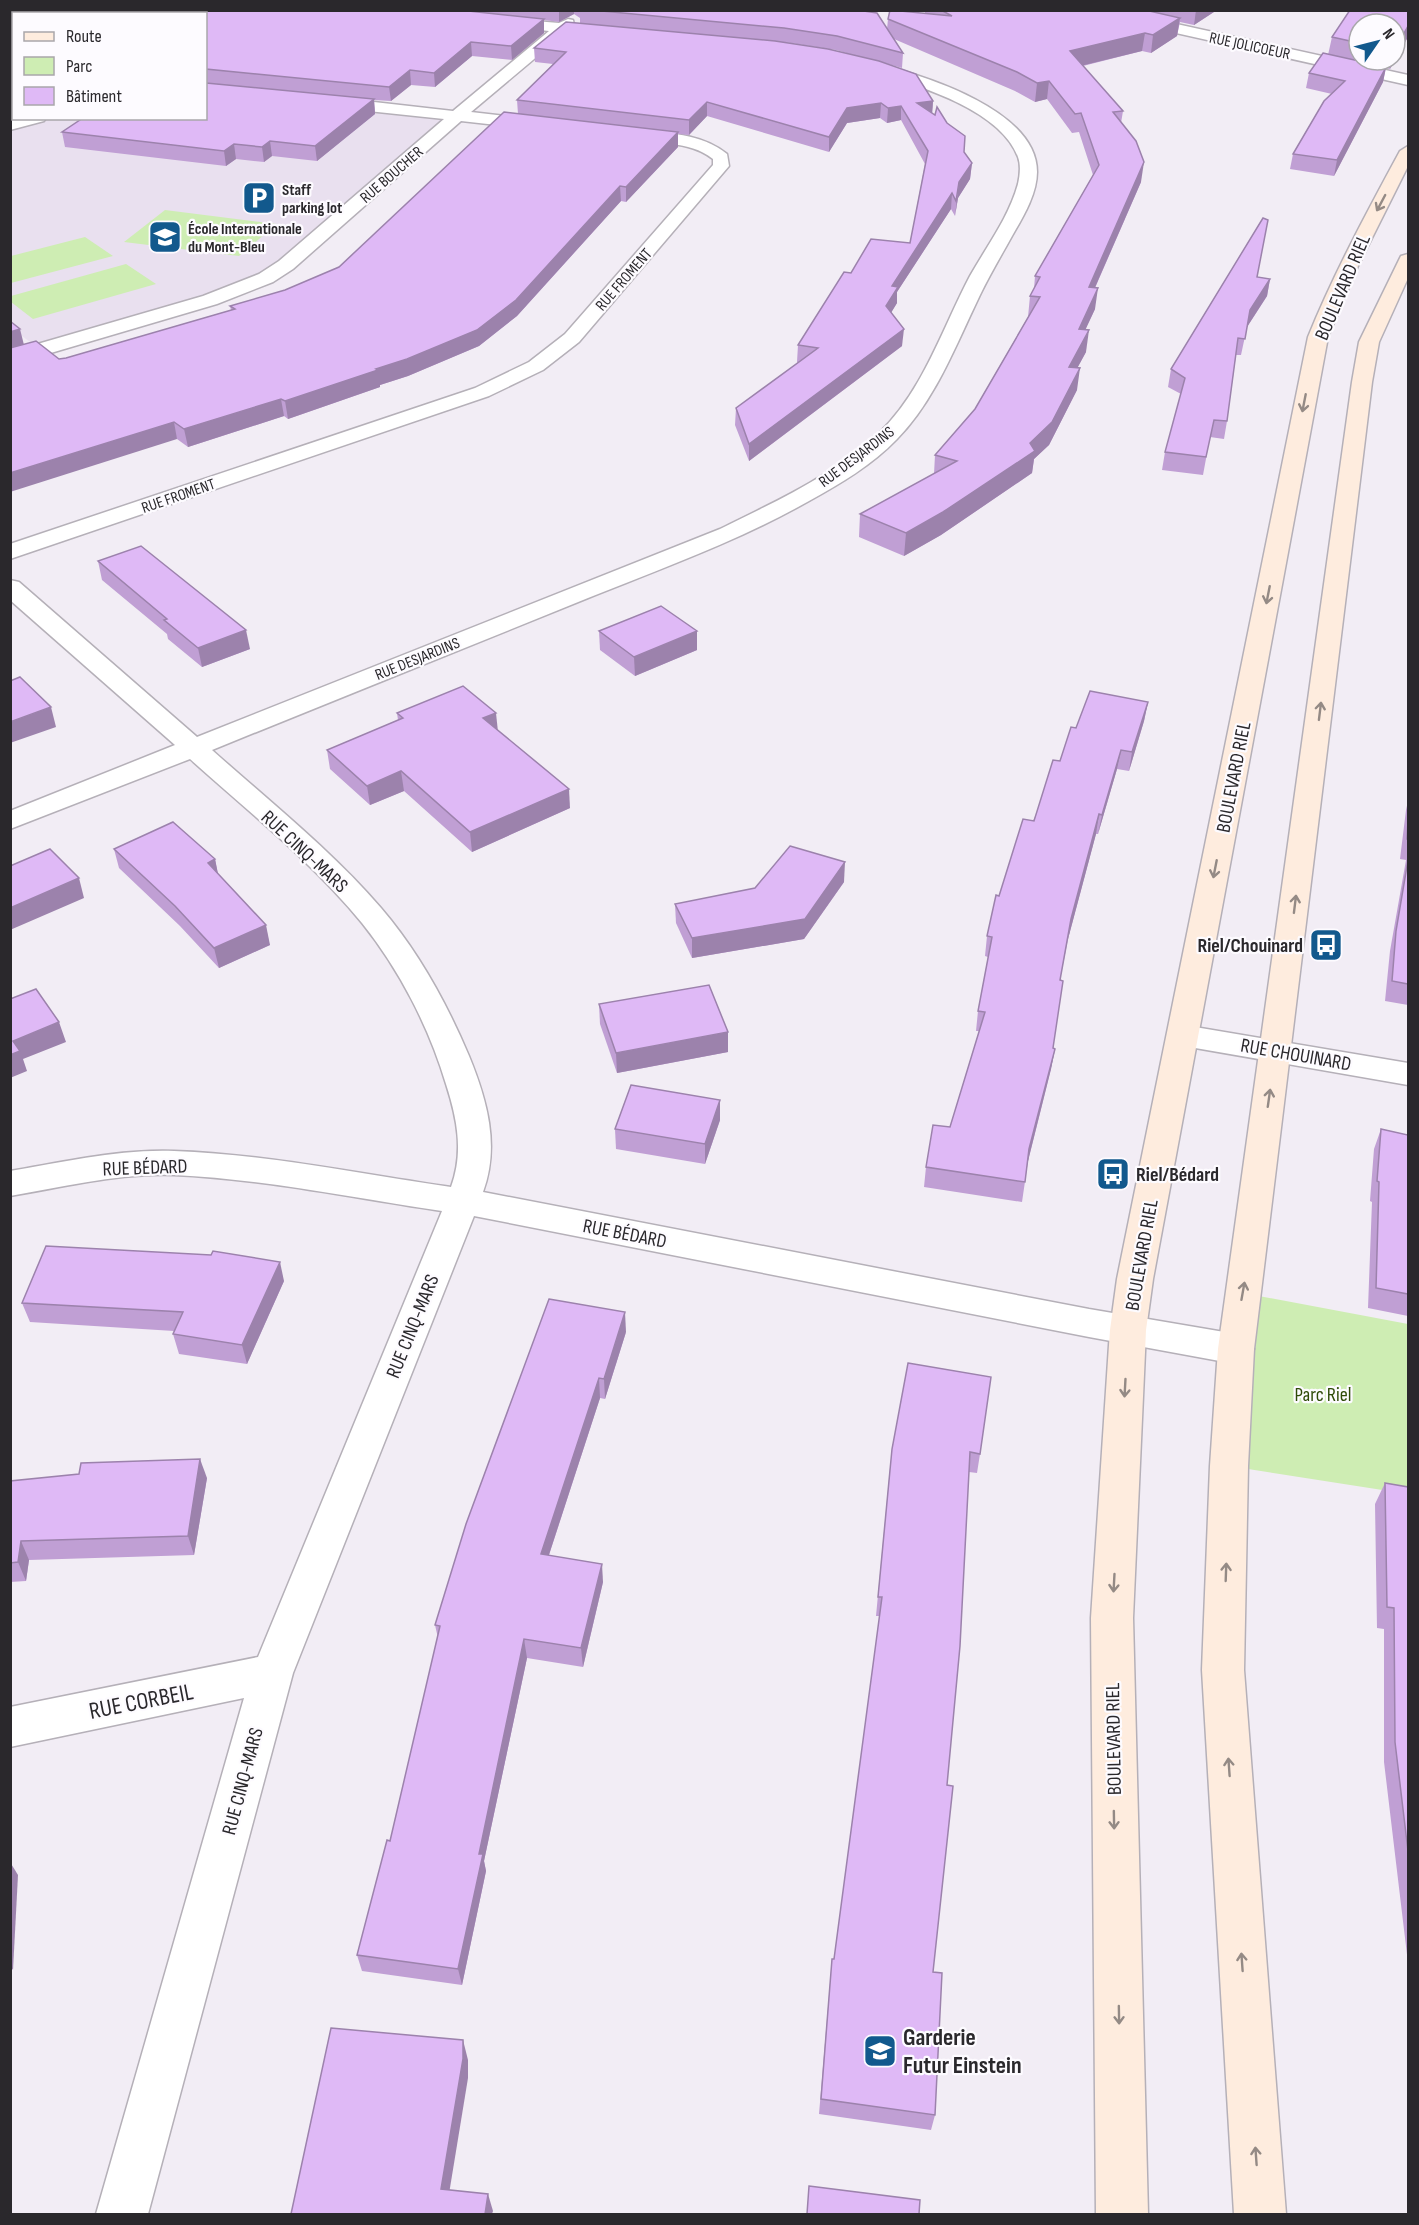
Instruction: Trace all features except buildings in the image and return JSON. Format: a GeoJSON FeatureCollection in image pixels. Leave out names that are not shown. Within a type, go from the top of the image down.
{"type":"FeatureCollection","features":[{"type":"Feature","properties":{"kind":"street","name":"RUE BOUCHER"},"geometry":{"type":"LineString","coordinates":[[10,359],[210,300],[266,278],[286,265],[583,10]]}},
{"type":"Feature","properties":{"kind":"street","name":"RUE JOLICOEUR"},"geometry":{"type":"LineString","coordinates":[[1091,10],[1408,80]]}},
{"type":"Feature","properties":{"kind":"street"},"geometry":{"type":"LineString","coordinates":[[486,21],[621,34]]}},
{"type":"Feature","properties":{"kind":"street","name":"RUE DESJARDINS"},"geometry":{"type":"LineString","coordinates":[[10,821],[728,534],[836,475],[887,437],[920,396],[963,308],[1022,198],[1029,170],[1021,145],[1011,133],[976,107],[922,82],[862,65]]}},
{"type":"Feature","properties":{"kind":"street"},"geometry":{"type":"LineString","coordinates":[[317,100],[565,127]]}},
{"type":"Feature","properties":{"kind":"street"},"geometry":{"type":"LineString","coordinates":[[10,125],[30,120]]}},
{"type":"Feature","properties":{"kind":"street","name":"RUE FROMENT"},"geometry":{"type":"LineString","coordinates":[[10,552],[482,392],[542,362],[572,338],[721,166],[721,158],[702,144],[611,132]]}},
{"type":"Feature","properties":{"kind":"street","name":"BOULEVARD RIEL"},"geometry":{"type":"LineString","coordinates":[[1260,2214],[1223,1670],[1229,1466],[1236,1349],[1275,1050],[1336,378],[1318,338],[1332,300],[1408,151]]}},
{"type":"Feature","properties":{"kind":"street","name":"BOULEVARD RIEL"},"geometry":{"type":"LineString","coordinates":[[1122,2214],[1112,1618],[1128,1330],[1135,1279],[1183,1036],[1336,378],[1369,342],[1408,260]]}},
{"type":"Feature","properties":{"kind":"street","name":"RUE CINQ-MARS"},"geometry":{"type":"LineString","coordinates":[[10,587],[194,747],[345,887],[374,918],[426,996],[449,1045],[464,1087],[474,1132],[474,1166],[463,1201],[272,1673],[122,2214]]}},
{"type":"Feature","properties":{"kind":"street","name":"RUE CHOUINARD"},"geometry":{"type":"LineString","coordinates":[[1183,1036],[1408,1074]]}},
{"type":"Feature","properties":{"kind":"street","name":"RUE BÉDARD"},"geometry":{"type":"LineString","coordinates":[[10,1184],[100,1168],[172,1163],[234,1168],[463,1201],[1236,1349]]}},
{"type":"Feature","properties":{"kind":"street","name":"RUE CORBEIL"},"geometry":{"type":"LineString","coordinates":[[10,1727],[272,1673]]}},
{"type":"Feature","properties":{"kind":"shaded area","name":"École Internationale du Mont-Bleu"},"geometry":{"type":"Polygon","coordinates":[[[207,90],[459,115],[266,278],[41,350],[11,328],[11,125],[30,120],[207,120],[207,90]]]}},
{"type":"Feature","properties":{"kind":"green space"},"geometry":{"type":"Polygon","coordinates":[[[165,210],[277,224],[239,256],[124,242],[165,210]]]}},
{"type":"Feature","properties":{"kind":"green space"},"geometry":{"type":"Polygon","coordinates":[[[85,237],[113,256],[11,283],[11,256],[85,237]]]}},
{"type":"Feature","properties":{"kind":"green space"},"geometry":{"type":"Polygon","coordinates":[[[126,264],[156,284],[33,319],[11,302],[11,296],[126,264]]]}},
{"type":"Feature","properties":{"kind":"green space","name":"Parc Riel"},"geometry":{"type":"Polygon","coordinates":[[[1243,1293],[1408,1324],[1408,1494],[1229,1466],[1243,1293]]]}},
{"type":"Feature","properties":{"kind":"place","name":"Staff parking lot"},"geometry":{"type":"Point","coordinates":[259,198]}},
{"type":"Feature","properties":{"kind":"place","name":"École Internationale du Mont-Bleu"},"geometry":{"type":"Point","coordinates":[165,237]}},
{"type":"Feature","properties":{"kind":"place","name":"Riel/Chouinard"},"geometry":{"type":"Point","coordinates":[1326,945]}},
{"type":"Feature","properties":{"kind":"place","name":"Riel/Bédard"},"geometry":{"type":"Point","coordinates":[1113,1174]}},
{"type":"Feature","properties":{"kind":"place","name":"Garderie Futur Einstein"},"geometry":{"type":"Point","coordinates":[880,2051]}}]}
